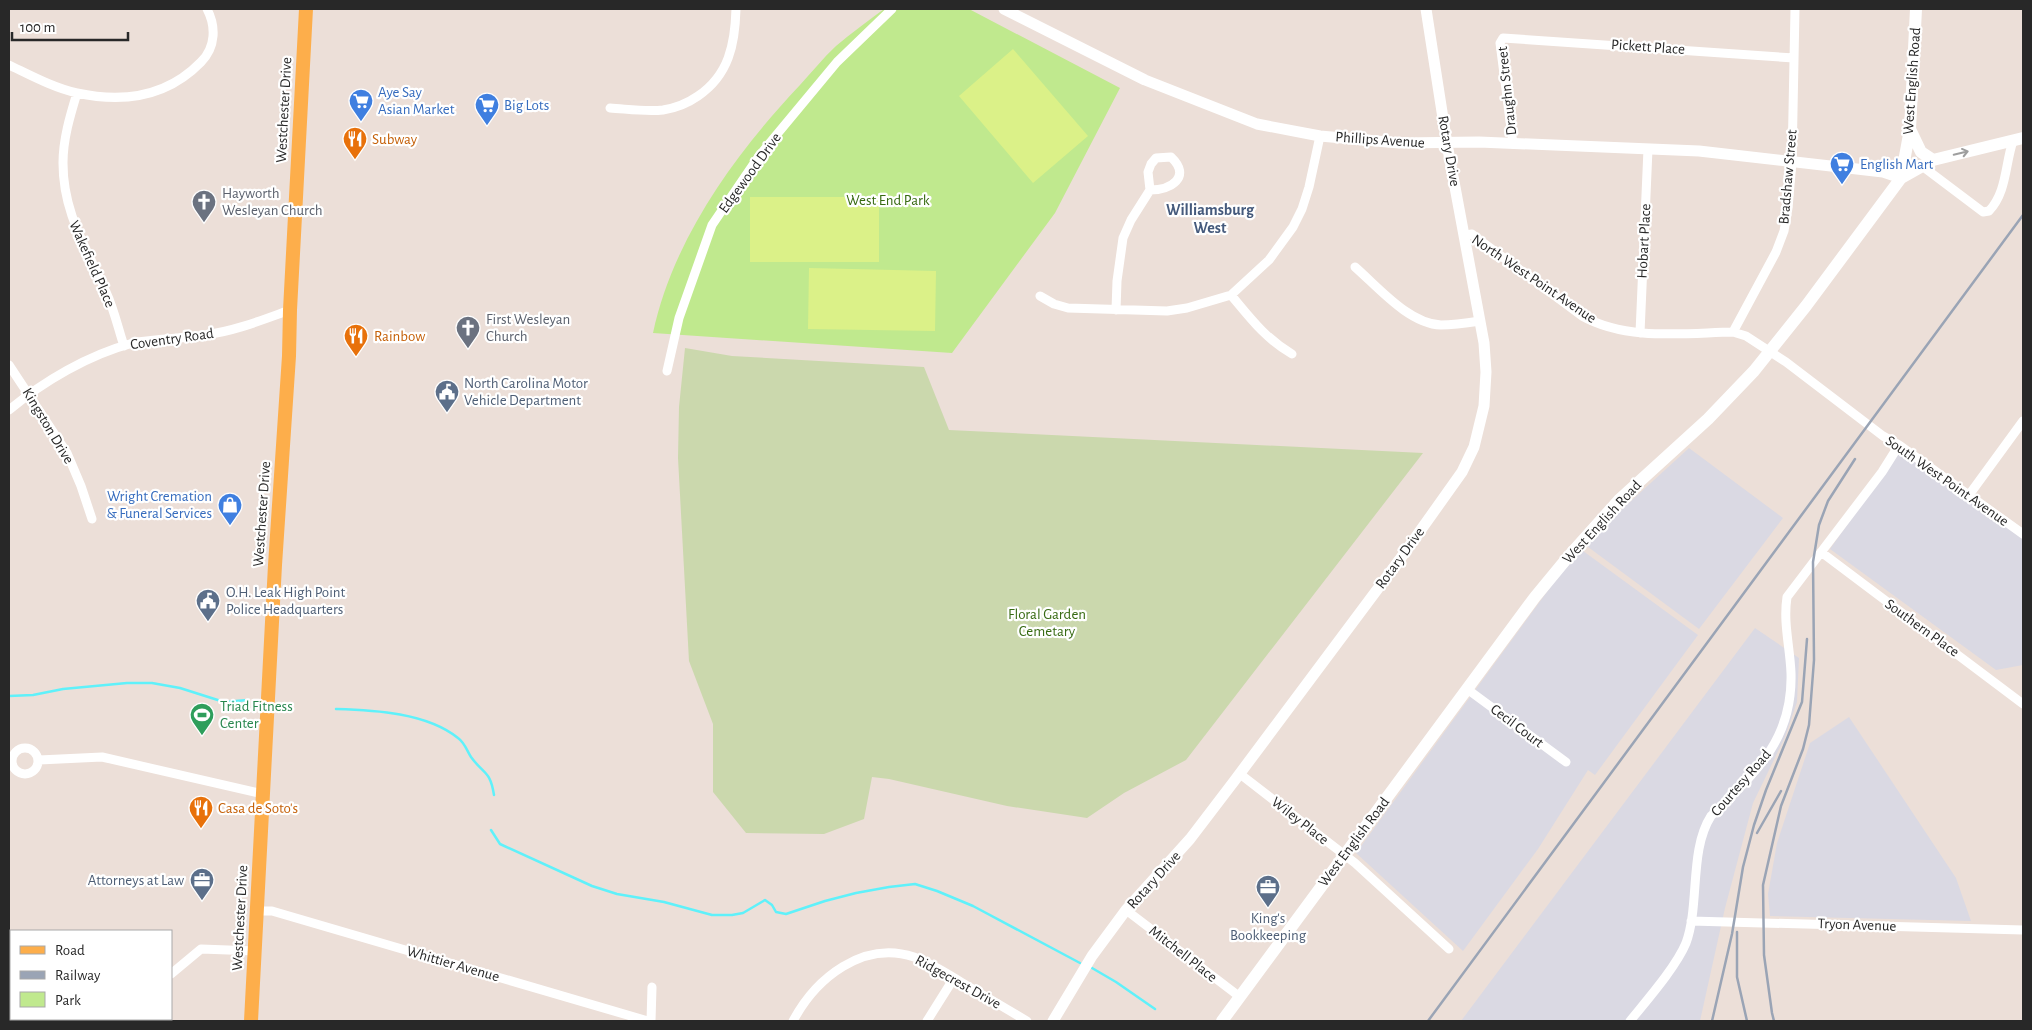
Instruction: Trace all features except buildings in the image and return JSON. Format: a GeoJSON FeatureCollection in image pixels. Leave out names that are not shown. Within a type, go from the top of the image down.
{"type":"FeatureCollection","features":[{"type":"Feature","properties":{"kind":"main road","name":"Westchester Drive"},"geometry":{"type":"LineString","coordinates":[[251,1021],[275,565],[289,356],[306,9]]}},
{"type":"Feature","properties":{"kind":"main road","name":"West English Road"},"geometry":{"type":"LineString","coordinates":[[1222,1021],[1535,597],[1619,500],[1722,405],[1770,352],[1900,178],[1910,129],[1916,9]]}},
{"type":"Feature","properties":{"kind":"main road"},"geometry":{"type":"LineString","coordinates":[[1910,129],[1927,163]]}},
{"type":"Feature","properties":{"kind":"main road"},"geometry":{"type":"LineString","coordinates":[[1900,178],[1927,163],[2018,139]]}},
{"type":"Feature","properties":{"kind":"street"},"geometry":{"type":"LineString","coordinates":[[9,65],[77,93],[112,97],[139,95],[158,91],[177,83],[204,59],[214,34],[212,18],[207,9]]}},
{"type":"Feature","properties":{"kind":"street"},"geometry":{"type":"LineString","coordinates":[[610,108],[654,110],[672,108],[692,100],[704,92],[713,84],[728,62],[734,41],[736,9]]}},
{"type":"Feature","properties":{"kind":"street","name":"Edgewood Drive"},"geometry":{"type":"LineString","coordinates":[[667,371],[679,318],[712,225],[759,156],[837,62],[892,9]]}},
{"type":"Feature","properties":{"kind":"street","name":"Phillips Avenue"},"geometry":{"type":"LineString","coordinates":[[1004,9],[1145,80],[1257,124],[1320,136],[1399,143],[1447,144],[1479,142],[1699,151],[1883,172],[1900,178]]}},
{"type":"Feature","properties":{"kind":"street","name":"Rotary Drive"},"geometry":{"type":"LineString","coordinates":[[1054,1021],[1092,956],[1126,910],[1190,839],[1240,774],[1403,555],[1452,487],[1470,456],[1481,422],[1486,388],[1484,343],[1447,144],[1426,9]]}},
{"type":"Feature","properties":{"kind":"street","name":"Bradshaw Street"},"geometry":{"type":"LineString","coordinates":[[1733,332],[1776,252],[1784,232],[1792,162],[1795,9]]}},
{"type":"Feature","properties":{"kind":"street","name":"Pickett Place"},"geometry":{"type":"LineString","coordinates":[[1503,38],[1794,58]]}},
{"type":"Feature","properties":{"kind":"street","name":"Draughn Street"},"geometry":{"type":"LineString","coordinates":[[1503,38],[1500,43],[1513,144]]}},
{"type":"Feature","properties":{"kind":"street","name":"Wakefield Place"},"geometry":{"type":"LineString","coordinates":[[77,93],[66,131],[63,164],[70,211],[75,230],[106,292],[124,346]]}},
{"type":"Feature","properties":{"kind":"street"},"geometry":{"type":"LineString","coordinates":[[1040,296],[1054,304],[1068,308],[1167,311],[1187,308],[1231,295],[1269,260],[1294,227],[1309,187],[1320,136]]}},
{"type":"Feature","properties":{"kind":"street"},"geometry":{"type":"LineString","coordinates":[[1927,163],[1983,212],[1990,211],[2002,190],[2008,157],[2018,139]]}},
{"type":"Feature","properties":{"kind":"street","name":"Hobart Place"},"geometry":{"type":"LineString","coordinates":[[1640,333],[1648,149]]}},
{"type":"Feature","properties":{"kind":"street"},"geometry":{"type":"LineString","coordinates":[[1116,310],[1117,281],[1123,238],[1131,220],[1150,190]]}},
{"type":"Feature","properties":{"kind":"street","name":"North West Point Avenue"},"geometry":{"type":"LineString","coordinates":[[1465,235],[1472,234],[1593,322],[1611,328],[1640,333],[1733,332],[1746,336],[1786,362],[1871,427]]}},
{"type":"Feature","properties":{"kind":"street"},"geometry":{"type":"LineString","coordinates":[[1355,267],[1403,309],[1422,320],[1440,325],[1480,320]]}},
{"type":"Feature","properties":{"kind":"street"},"geometry":{"type":"LineString","coordinates":[[1231,295],[1260,330],[1276,345],[1292,354]]}},
{"type":"Feature","properties":{"kind":"street","name":"Coventry Road"},"geometry":{"type":"LineString","coordinates":[[9,410],[30,394],[83,362],[124,346],[134,343],[222,332],[243,327],[290,310]]}},
{"type":"Feature","properties":{"kind":"street","name":"Kingston Drive"},"geometry":{"type":"LineString","coordinates":[[9,365],[30,394],[67,453],[82,486],[92,519]]}},
{"type":"Feature","properties":{"kind":"street"},"geometry":{"type":"LineString","coordinates":[[1969,495],[2023,421]]}},
{"type":"Feature","properties":{"kind":"street","name":"South West Point Avenue"},"geometry":{"type":"LineString","coordinates":[[1871,427],[2023,534]]}},
{"type":"Feature","properties":{"kind":"street","name":"Courtesy Road"},"geometry":{"type":"LineString","coordinates":[[1630,1021],[1666,975],[1685,944],[1691,921],[1704,827],[1711,816],[1769,755],[1782,730],[1791,694],[1791,672],[1785,622],[1787,597],[1882,472],[1899,445]]}},
{"type":"Feature","properties":{"kind":"street","name":"Southern Place"},"geometry":{"type":"LineString","coordinates":[[1821,552],[2023,704]]}},
{"type":"Feature","properties":{"kind":"street","name":"Cecil Court"},"geometry":{"type":"LineString","coordinates":[[1467,689],[1566,762]]}},
{"type":"Feature","properties":{"kind":"street"},"geometry":{"type":"LineString","coordinates":[[24,748],[32,750],[39,760],[36,769],[29,774],[17,772],[10,761],[16,752],[24,748]]}},
{"type":"Feature","properties":{"kind":"street"},"geometry":{"type":"LineString","coordinates":[[39,760],[102,757],[263,794]]}},
{"type":"Feature","properties":{"kind":"street","name":"Wiley Place"},"geometry":{"type":"LineString","coordinates":[[1240,774],[1345,855],[1449,949]]}},
{"type":"Feature","properties":{"kind":"street","name":"Mitchell Place"},"geometry":{"type":"LineString","coordinates":[[1126,910],[1240,997]]}},
{"type":"Feature","properties":{"kind":"street","name":"Whittier Avenue"},"geometry":{"type":"LineString","coordinates":[[257,911],[272,911],[650,1021]]}},
{"type":"Feature","properties":{"kind":"street","name":"Tryon Avenue"},"geometry":{"type":"LineString","coordinates":[[1691,921],[2023,930]]}},
{"type":"Feature","properties":{"kind":"street"},"geometry":{"type":"LineString","coordinates":[[172,973],[201,949],[254,952]]}},
{"type":"Feature","properties":{"kind":"street","name":"Ridgecrest Drive"},"geometry":{"type":"LineString","coordinates":[[793,1021],[807,1000],[832,974],[853,960],[869,955],[899,954],[930,963],[1027,1021]]}},
{"type":"Feature","properties":{"kind":"street"},"geometry":{"type":"LineString","coordinates":[[927,1021],[954,978]]}},
{"type":"Feature","properties":{"kind":"street"},"geometry":{"type":"LineString","coordinates":[[650,1021],[652,987]]}},
{"type":"Feature","properties":{"kind":"shaded area"},"geometry":{"type":"Polygon","coordinates":[[[1689,448],[1783,518],[1699,629],[1584,544],[1689,448]]]}},
{"type":"Feature","properties":{"kind":"shaded area"},"geometry":{"type":"Polygon","coordinates":[[[1899,451],[2023,539],[2023,665],[1996,670],[1830,549],[1899,451]]]}},
{"type":"Feature","properties":{"kind":"shaded area"},"geometry":{"type":"Polygon","coordinates":[[[1579,548],[1698,635],[1595,775],[1588,770],[1538,849],[1463,951],[1356,853],[1579,548]]]}},
{"type":"Feature","properties":{"kind":"shaded area"},"geometry":{"type":"Polygon","coordinates":[[[1755,628],[1799,658],[1797,702],[1785,737],[1753,803],[1725,908],[1700,1021],[1461,1021],[1755,628]]]}},
{"type":"Feature","properties":{"kind":"shaded area"},"geometry":{"type":"Polygon","coordinates":[[[1849,717],[1956,878],[1971,921],[1770,916],[1768,894],[1777,843],[1810,743],[1849,717]]]}},
{"type":"Feature","properties":{"kind":"green space","name":"West End Park"},"geometry":{"type":"Polygon","coordinates":[[[884,9],[969,9],[1120,88],[1055,213],[952,353],[653,333],[662,298],[675,264],[691,231],[730,169],[752,140],[827,55],[848,36],[884,9]]]}},
{"type":"Feature","properties":{"kind":"green space"},"geometry":{"type":"Polygon","coordinates":[[[1013,49],[1088,136],[1033,183],[959,96],[1013,49]]]}},
{"type":"Feature","properties":{"kind":"green space"},"geometry":{"type":"Polygon","coordinates":[[[750,197],[879,197],[879,262],[750,262],[750,197]]]}},
{"type":"Feature","properties":{"kind":"green space"},"geometry":{"type":"Polygon","coordinates":[[[809,268],[936,271],[935,331],[808,329],[809,268]]]}},
{"type":"Feature","properties":{"kind":"green space","name":"Floral Garden Cemetary"},"geometry":{"type":"Polygon","coordinates":[[[685,348],[732,356],[924,367],[949,430],[1423,453],[1186,760],[1124,793],[1087,818],[1007,806],[889,779],[872,777],[864,819],[824,834],[746,833],[713,792],[713,724],[689,661],[678,458],[679,407],[685,348]]]}},
{"type":"Feature","properties":{"kind":"waterway"},"geometry":{"type":"LineString","coordinates":[[9,696],[33,695],[63,689],[127,683],[152,683],[180,688],[224,702],[248,700]]}},
{"type":"Feature","properties":{"kind":"waterway"},"geometry":{"type":"LineString","coordinates":[[336,709],[400,714],[431,723],[445,730],[460,740],[471,757],[486,773],[491,781],[494,795]]}},
{"type":"Feature","properties":{"kind":"waterway"},"geometry":{"type":"LineString","coordinates":[[491,830],[500,844],[592,886],[617,894],[664,902],[712,915],[743,913],[765,900],[772,905],[776,912],[786,914],[856,893],[915,884],[973,906],[1080,963]]}},
{"type":"Feature","properties":{"kind":"waterway"},"geometry":{"type":"LineString","coordinates":[[1092,968],[1155,1009]]}},
{"type":"Feature","properties":{"kind":"railway"},"geometry":{"type":"LineString","coordinates":[[1428,1021],[2023,215]]}},
{"type":"Feature","properties":{"kind":"railway"},"geometry":{"type":"LineString","coordinates":[[1774,1021],[1764,955],[1763,885],[1781,806],[1803,749],[1809,725],[1814,660],[1813,562],[1819,525],[1828,501],[1855,459]]}},
{"type":"Feature","properties":{"kind":"railway"},"geometry":{"type":"LineString","coordinates":[[1712,1021],[1732,934],[1743,867],[1754,825],[1766,790],[1802,702],[1807,639]]}},
{"type":"Feature","properties":{"kind":"railway"},"geometry":{"type":"LineString","coordinates":[[1757,833],[1781,791]]}},
{"type":"Feature","properties":{"kind":"railway"},"geometry":{"type":"LineString","coordinates":[[1737,932],[1737,977],[1747,1021]]}},
{"type":"Feature","properties":{"kind":"place","name":"Aye Say Asian Market"},"geometry":{"type":"Point","coordinates":[361,122]}},
{"type":"Feature","properties":{"kind":"place","name":"Big Lots"},"geometry":{"type":"Point","coordinates":[487,126]}},
{"type":"Feature","properties":{"kind":"place","name":"Subway"},"geometry":{"type":"Point","coordinates":[355,160]}},
{"type":"Feature","properties":{"kind":"place","name":"English Mart"},"geometry":{"type":"Point","coordinates":[1842,185]}},
{"type":"Feature","properties":{"kind":"place","name":"Hayworth Wesleyan Church"},"geometry":{"type":"Point","coordinates":[204,223]}},
{"type":"Feature","properties":{"kind":"place","name":"First Wesleyan Church"},"geometry":{"type":"Point","coordinates":[468,349]}},
{"type":"Feature","properties":{"kind":"place","name":"Rainbow"},"geometry":{"type":"Point","coordinates":[356,357]}},
{"type":"Feature","properties":{"kind":"place","name":"North Carolina Motor Vehicle Department"},"geometry":{"type":"Point","coordinates":[447,413]}},
{"type":"Feature","properties":{"kind":"place","name":"Wright Cremation & Funeral Services"},"geometry":{"type":"Point","coordinates":[230,526]}},
{"type":"Feature","properties":{"kind":"place","name":"O.H. Leak High Point Police Headquarters"},"geometry":{"type":"Point","coordinates":[208,622]}},
{"type":"Feature","properties":{"kind":"place","name":"Triad Fitness Center"},"geometry":{"type":"Point","coordinates":[202,736]}},
{"type":"Feature","properties":{"kind":"place","name":"Casa de Soto's"},"geometry":{"type":"Point","coordinates":[201,829]}},
{"type":"Feature","properties":{"kind":"place","name":"Attorneys at Law"},"geometry":{"type":"Point","coordinates":[202,901]}},
{"type":"Feature","properties":{"kind":"place","name":"King's Bookkeeping"},"geometry":{"type":"Point","coordinates":[1268,908]}},
{"type":"Feature","properties":{"kind":"district","name":"Williamsburg West"},"geometry":{"type":"Point","coordinates":[1210,219]}}]}
